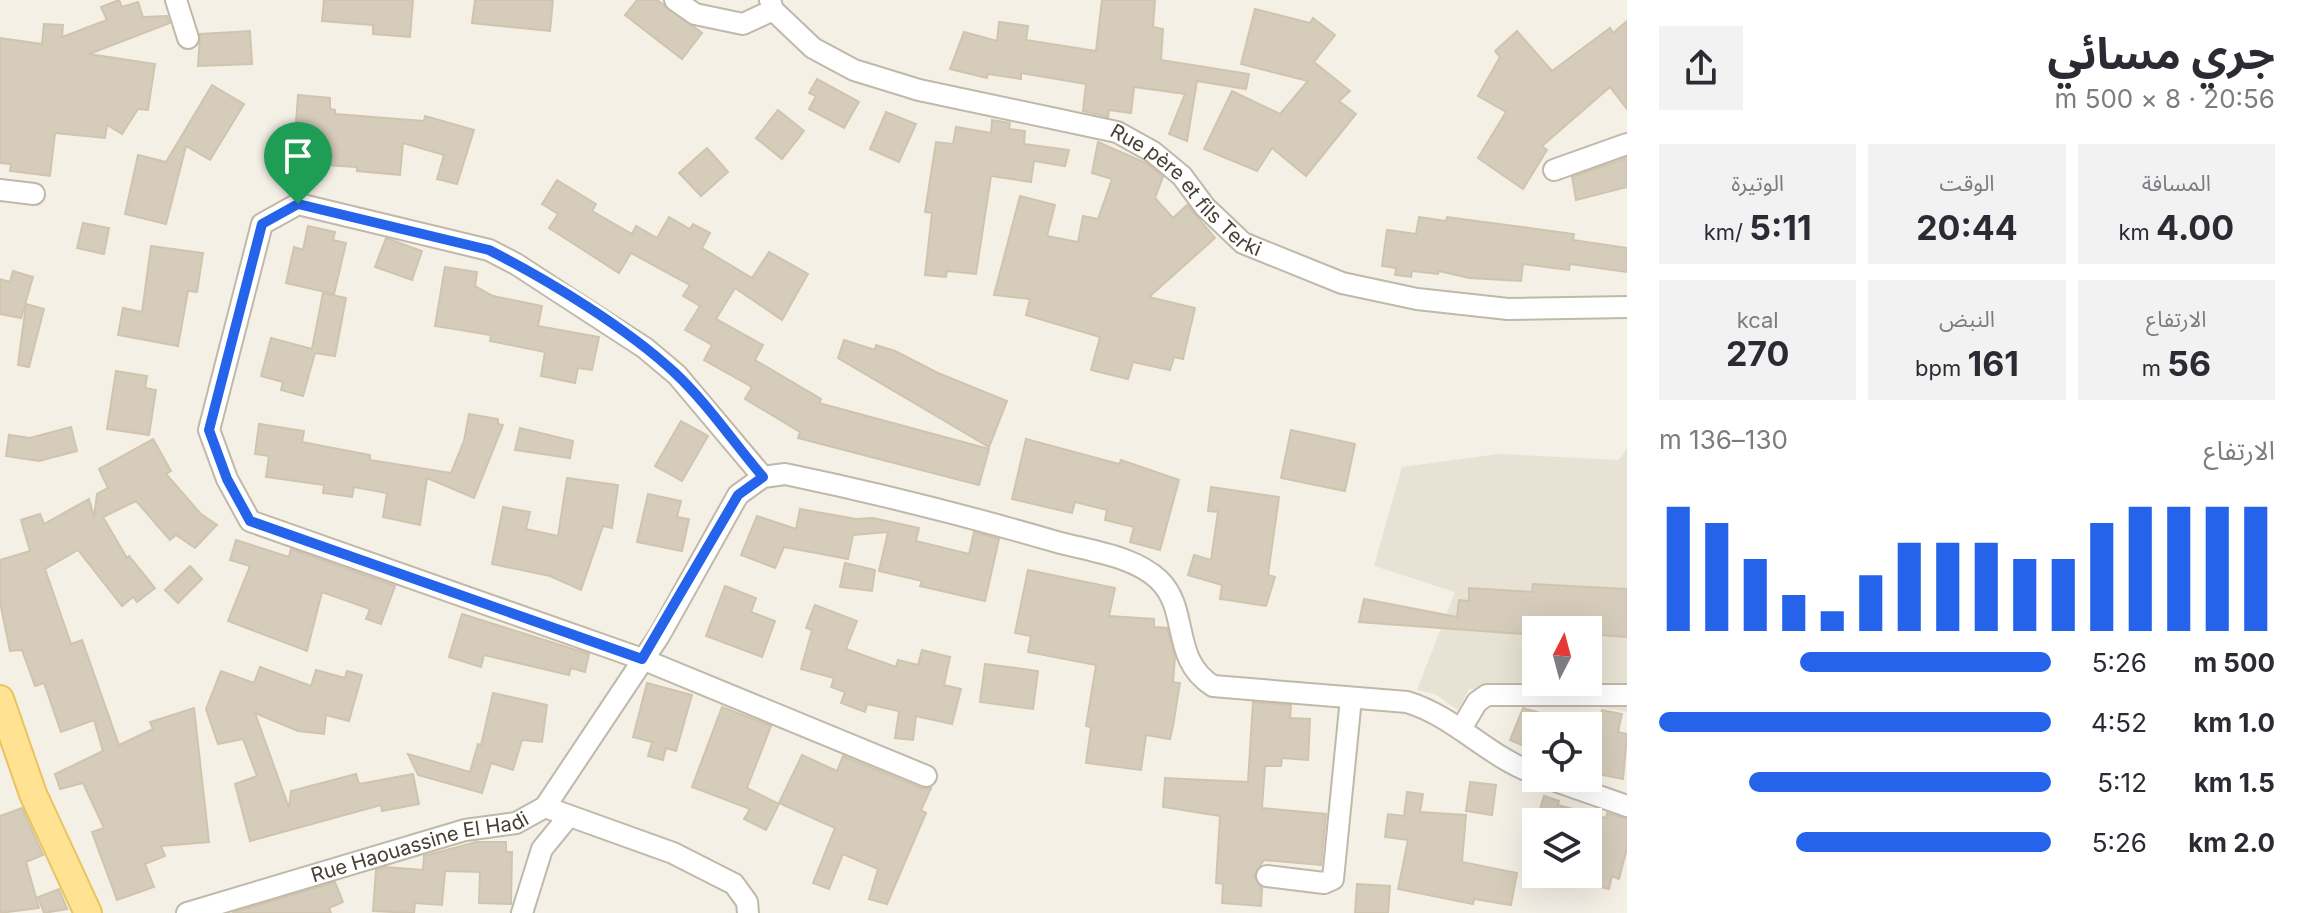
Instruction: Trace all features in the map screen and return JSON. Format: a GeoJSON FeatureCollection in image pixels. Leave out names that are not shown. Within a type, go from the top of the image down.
{"type":"FeatureCollection","features":[{"type":"Feature","properties":{"kind":"main road"},"geometry":{"type":"LineString","coordinates":[[0,699],[33,794],[88,913]]}},
{"type":"Feature","properties":{"kind":"street"},"geometry":{"type":"LineString","coordinates":[[176,0],[188,38]]}},
{"type":"Feature","properties":{"kind":"street"},"geometry":{"type":"LineString","coordinates":[[675,0],[695,14],[743,24],[771,5]]}},
{"type":"Feature","properties":{"kind":"street","name":"Rue père et fils Terki"},"geometry":{"type":"LineString","coordinates":[[771,5],[813,48],[854,70],[919,90],[1117,132],[1153,152],[1182,176],[1205,207],[1243,243],[1342,283],[1417,299],[1508,309],[1627,307]]}},
{"type":"Feature","properties":{"kind":"street"},"geometry":{"type":"LineString","coordinates":[[1554,170],[1627,144]]}},
{"type":"Feature","properties":{"kind":"street"},"geometry":{"type":"LineString","coordinates":[[0,190],[34,194]]}},
{"type":"Feature","properties":{"kind":"street"},"geometry":{"type":"LineString","coordinates":[[926,776],[642,659],[250,521],[227,479],[209,430],[262,224],[298,204],[489,250],[645,348],[677,375],[763,477],[785,474],[839,485],[1124,560],[1160,581],[1173,606],[1188,662],[1196,675],[1213,686],[1407,702],[1436,711],[1493,756],[1522,768]]}},
{"type":"Feature","properties":{"kind":"street","name":"Rue Haouassine El Hadi"},"geometry":{"type":"LineString","coordinates":[[187,913],[465,830],[516,823],[545,807],[642,659],[738,495],[763,477]]}},
{"type":"Feature","properties":{"kind":"street"},"geometry":{"type":"LineString","coordinates":[[1461,729],[1477,702],[1487,695],[1627,695]]}},
{"type":"Feature","properties":{"kind":"street"},"geometry":{"type":"LineString","coordinates":[[1267,876],[1324,883],[1333,879],[1351,698]]}},
{"type":"Feature","properties":{"kind":"street"},"geometry":{"type":"LineString","coordinates":[[1587,792],[1627,806]]}},
{"type":"Feature","properties":{"kind":"street"},"geometry":{"type":"LineString","coordinates":[[545,807],[673,853],[734,884],[747,902],[748,913]]}},
{"type":"Feature","properties":{"kind":"street"},"geometry":{"type":"LineString","coordinates":[[522,913],[542,849],[569,816]]}},
{"type":"Feature","properties":{"kind":"shaded area"},"geometry":{"type":"Polygon","coordinates":[[[1627,448],[1627,712],[1540,696],[1602,696],[1602,616],[1522,616],[1522,693],[1496,688],[1469,689],[1458,710],[1435,694],[1417,690],[1455,592],[1374,566],[1402,467],[1499,454],[1619,460],[1627,448]]]}},
{"type":"Feature","properties":{"kind":"building"},"geometry":{"type":"Polygon","coordinates":[[[119,0],[122,7],[138,2],[143,17],[167,16],[170,23],[89,54],[155,64],[148,110],[138,109],[122,134],[107,125],[105,138],[55,133],[50,176],[10,171],[11,164],[0,163],[0,38],[42,44],[44,24],[63,25],[62,37],[107,20],[101,7],[119,0]]]}},
{"type":"Feature","properties":{"kind":"building"},"geometry":{"type":"Polygon","coordinates":[[[324,0],[413,0],[410,37],[373,34],[373,25],[322,21],[324,0]]]}},
{"type":"Feature","properties":{"kind":"building"},"geometry":{"type":"Polygon","coordinates":[[[475,0],[553,0],[550,31],[472,23],[475,0]]]}},
{"type":"Feature","properties":{"kind":"building"},"geometry":{"type":"Polygon","coordinates":[[[637,0],[657,0],[702,33],[682,59],[625,15],[637,0]]]}},
{"type":"Feature","properties":{"kind":"building"},"geometry":{"type":"Polygon","coordinates":[[[1102,0],[1155,0],[1153,27],[1163,29],[1161,60],[1249,74],[1246,89],[1197,81],[1187,141],[1169,134],[1185,94],[1134,87],[1131,113],[1109,110],[1108,117],[1083,111],[1086,84],[1021,73],[1021,79],[988,74],[987,78],[950,69],[964,32],[997,41],[999,22],[1028,26],[1026,40],[1096,51],[1102,0]]]}},
{"type":"Feature","properties":{"kind":"building"},"geometry":{"type":"Polygon","coordinates":[[[1255,9],[1310,23],[1313,18],[1335,35],[1314,62],[1350,91],[1339,101],[1356,114],[1306,176],[1272,148],[1257,171],[1204,149],[1232,91],[1280,114],[1308,81],[1241,64],[1255,9]]]}},
{"type":"Feature","properties":{"kind":"building"},"geometry":{"type":"Polygon","coordinates":[[[1627,21],[1627,109],[1610,87],[1542,146],[1547,150],[1523,189],[1478,158],[1506,112],[1478,96],[1500,57],[1495,51],[1517,31],[1552,71],[1610,28],[1613,33],[1627,21]]]}},
{"type":"Feature","properties":{"kind":"building"},"geometry":{"type":"Polygon","coordinates":[[[250,31],[252,64],[198,66],[200,34],[250,31]]]}},
{"type":"Feature","properties":{"kind":"building"},"geometry":{"type":"Polygon","coordinates":[[[817,79],[859,102],[844,128],[809,109],[816,96],[809,93],[817,79]]]}},
{"type":"Feature","properties":{"kind":"building"},"geometry":{"type":"Polygon","coordinates":[[[212,85],[244,104],[210,160],[186,146],[166,224],[125,214],[138,155],[166,162],[212,85]]]}},
{"type":"Feature","properties":{"kind":"building"},"geometry":{"type":"Polygon","coordinates":[[[298,95],[330,98],[330,109],[335,110],[335,114],[424,121],[425,116],[474,130],[457,184],[437,179],[444,155],[403,143],[400,175],[357,171],[357,167],[293,163],[298,95]]]}},
{"type":"Feature","properties":{"kind":"building"},"geometry":{"type":"Polygon","coordinates":[[[778,110],[804,131],[782,159],[756,138],[778,110]]]}},
{"type":"Feature","properties":{"kind":"building"},"geometry":{"type":"Polygon","coordinates":[[[886,112],[916,124],[899,162],[870,149],[886,112]]]}},
{"type":"Feature","properties":{"kind":"building"},"geometry":{"type":"Polygon","coordinates":[[[992,120],[1010,123],[1009,129],[1025,131],[1024,144],[1069,150],[1065,166],[1034,161],[1031,182],[991,176],[976,274],[947,271],[946,277],[925,275],[932,213],[925,212],[936,142],[953,144],[956,127],[991,133],[992,120]]]}},
{"type":"Feature","properties":{"kind":"building"},"geometry":{"type":"Polygon","coordinates":[[[1098,142],[1146,163],[1163,177],[1155,198],[1173,218],[1187,205],[1215,238],[1149,297],[1195,308],[1183,359],[1174,357],[1170,370],[1133,362],[1128,379],[1091,370],[1100,337],[1026,315],[1030,299],[994,295],[1020,196],[1055,205],[1047,236],[1078,242],[1083,216],[1098,219],[1112,179],[1092,173],[1098,142]]]}},
{"type":"Feature","properties":{"kind":"building"},"geometry":{"type":"Polygon","coordinates":[[[707,148],[728,172],[701,196],[679,173],[707,148]]]}},
{"type":"Feature","properties":{"kind":"building"},"geometry":{"type":"Polygon","coordinates":[[[1627,158],[1627,187],[1576,200],[1572,177],[1627,158]]]}},
{"type":"Feature","properties":{"kind":"building"},"geometry":{"type":"Polygon","coordinates":[[[557,180],[596,204],[592,211],[632,234],[636,226],[657,238],[669,217],[690,229],[693,224],[710,233],[702,248],[752,278],[769,252],[808,274],[782,320],[735,288],[716,319],[763,345],[755,360],[821,399],[819,403],[989,449],[979,485],[798,438],[800,432],[745,399],[752,387],[704,360],[712,345],[685,330],[700,306],[683,296],[690,285],[631,253],[619,273],[549,228],[558,214],[542,204],[557,180]]]}},
{"type":"Feature","properties":{"kind":"building"},"geometry":{"type":"Polygon","coordinates":[[[1419,217],[1446,221],[1447,217],[1574,234],[1573,240],[1627,248],[1627,272],[1570,264],[1569,270],[1523,264],[1521,281],[1469,278],[1439,271],[1438,274],[1412,271],[1411,277],[1395,275],[1396,268],[1382,266],[1387,230],[1416,234],[1419,217]]]}},
{"type":"Feature","properties":{"kind":"building"},"geometry":{"type":"Polygon","coordinates":[[[83,223],[109,228],[104,254],[77,248],[83,223]]]}},
{"type":"Feature","properties":{"kind":"building"},"geometry":{"type":"Polygon","coordinates":[[[308,226],[335,232],[333,240],[346,243],[334,294],[286,283],[294,247],[303,250],[308,226]]]}},
{"type":"Feature","properties":{"kind":"building"},"geometry":{"type":"Polygon","coordinates":[[[386,238],[422,251],[412,280],[375,267],[386,238]]]}},
{"type":"Feature","properties":{"kind":"building"},"geometry":{"type":"Polygon","coordinates":[[[151,246],[203,253],[197,292],[188,291],[178,346],[118,335],[123,308],[142,312],[151,246]]]}},
{"type":"Feature","properties":{"kind":"building"},"geometry":{"type":"Polygon","coordinates":[[[445,267],[477,272],[475,286],[493,296],[542,306],[538,326],[599,337],[592,370],[578,368],[575,383],[541,376],[545,352],[490,341],[491,335],[435,326],[445,267]]]}},
{"type":"Feature","properties":{"kind":"building"},"geometry":{"type":"Polygon","coordinates":[[[13,271],[33,277],[21,318],[0,314],[0,279],[10,282],[13,271]]]}},
{"type":"Feature","properties":{"kind":"building"},"geometry":{"type":"Polygon","coordinates":[[[323,293],[346,298],[335,356],[315,353],[303,396],[281,390],[283,382],[261,376],[271,338],[312,349],[323,293]]]}},
{"type":"Feature","properties":{"kind":"building"},"geometry":{"type":"Polygon","coordinates":[[[26,304],[44,309],[29,367],[18,365],[26,304]]]}},
{"type":"Feature","properties":{"kind":"building"},"geometry":{"type":"Polygon","coordinates":[[[844,340],[875,350],[876,345],[895,351],[938,373],[1007,401],[989,447],[838,358],[844,340]]]}},
{"type":"Feature","properties":{"kind":"building"},"geometry":{"type":"Polygon","coordinates":[[[116,371],[147,376],[145,388],[156,390],[149,435],[107,429],[116,371]]]}},
{"type":"Feature","properties":{"kind":"building"},"geometry":{"type":"Polygon","coordinates":[[[469,414],[498,419],[498,424],[503,425],[474,498],[427,478],[420,525],[383,517],[387,493],[354,487],[352,497],[323,493],[324,485],[266,477],[269,456],[255,454],[259,424],[304,431],[302,442],[370,455],[370,460],[451,473],[464,441],[469,414]]]}},
{"type":"Feature","properties":{"kind":"building"},"geometry":{"type":"Polygon","coordinates":[[[681,421],[708,436],[682,481],[655,466],[681,421]]]}},
{"type":"Feature","properties":{"kind":"building"},"geometry":{"type":"Polygon","coordinates":[[[71,427],[77,451],[39,461],[6,456],[9,435],[30,438],[71,427]]]}},
{"type":"Feature","properties":{"kind":"building"},"geometry":{"type":"Polygon","coordinates":[[[520,428],[573,441],[570,458],[515,450],[520,428]]]}},
{"type":"Feature","properties":{"kind":"building"},"geometry":{"type":"Polygon","coordinates":[[[1291,430],[1355,444],[1345,491],[1281,478],[1291,430]]]}},
{"type":"Feature","properties":{"kind":"building"},"geometry":{"type":"Polygon","coordinates":[[[153,439],[171,471],[166,474],[201,514],[217,525],[195,548],[176,535],[170,540],[136,501],[103,517],[127,558],[129,556],[155,588],[137,602],[133,597],[122,606],[78,550],[45,569],[71,644],[82,640],[119,745],[153,729],[150,722],[194,708],[209,842],[161,846],[165,856],[145,864],[154,887],[117,900],[92,832],[104,828],[83,783],[60,789],[55,774],[103,751],[94,720],[61,732],[44,683],[35,686],[22,650],[10,651],[0,602],[0,560],[30,551],[21,520],[40,514],[44,524],[89,499],[94,517],[97,494],[108,488],[99,469],[153,439]]]}},
{"type":"Feature","properties":{"kind":"building"},"geometry":{"type":"Polygon","coordinates":[[[1026,439],[1119,464],[1121,460],[1179,480],[1160,550],[1130,542],[1134,527],[1105,520],[1107,510],[1075,502],[1072,513],[1012,499],[1026,439]]]}},
{"type":"Feature","properties":{"kind":"building"},"geometry":{"type":"Polygon","coordinates":[[[567,478],[618,485],[612,528],[603,526],[581,590],[550,576],[492,564],[503,507],[530,512],[526,529],[558,536],[567,478]]]}},
{"type":"Feature","properties":{"kind":"building"},"geometry":{"type":"Polygon","coordinates":[[[1211,487],[1279,497],[1268,575],[1275,577],[1266,606],[1220,599],[1222,585],[1188,575],[1194,555],[1211,560],[1218,512],[1208,511],[1211,487]]]}},
{"type":"Feature","properties":{"kind":"building"},"geometry":{"type":"Polygon","coordinates":[[[648,494],[681,501],[677,517],[689,519],[682,551],[637,542],[648,494]]]}},
{"type":"Feature","properties":{"kind":"building"},"geometry":{"type":"Polygon","coordinates":[[[800,509],[856,519],[873,518],[919,528],[916,541],[969,554],[974,532],[999,539],[985,601],[920,586],[922,581],[879,571],[888,532],[853,535],[848,559],[784,547],[775,568],[741,555],[757,516],[796,529],[800,509]]]}},
{"type":"Feature","properties":{"kind":"building"},"geometry":{"type":"Polygon","coordinates":[[[236,540],[289,557],[291,549],[395,586],[381,624],[366,619],[370,609],[322,592],[307,651],[228,621],[250,566],[230,560],[236,540]]]}},
{"type":"Feature","properties":{"kind":"building"},"geometry":{"type":"Polygon","coordinates":[[[845,563],[875,570],[872,591],[840,587],[845,563]]]}},
{"type":"Feature","properties":{"kind":"building"},"geometry":{"type":"Polygon","coordinates":[[[190,566],[202,579],[178,603],[165,590],[190,566]]]}},
{"type":"Feature","properties":{"kind":"building"},"geometry":{"type":"Polygon","coordinates":[[[1028,570],[1115,588],[1109,616],[1154,619],[1154,627],[1167,628],[1175,657],[1173,682],[1180,683],[1173,726],[1170,739],[1146,735],[1141,770],[1086,763],[1091,727],[1086,726],[1096,665],[1028,652],[1031,636],[1015,633],[1028,570]]]}},
{"type":"Feature","properties":{"kind":"building"},"geometry":{"type":"Polygon","coordinates":[[[1533,584],[1627,589],[1627,637],[1602,635],[1602,616],[1522,616],[1522,634],[1359,622],[1364,599],[1457,617],[1459,600],[1469,601],[1469,588],[1532,592],[1533,584]]]}},
{"type":"Feature","properties":{"kind":"building"},"geometry":{"type":"Polygon","coordinates":[[[725,586],[756,598],[751,612],[775,621],[762,657],[706,636],[725,586]]]}},
{"type":"Feature","properties":{"kind":"building"},"geometry":{"type":"Polygon","coordinates":[[[815,605],[857,621],[846,649],[896,667],[898,660],[918,665],[922,650],[950,657],[944,685],[961,689],[952,724],[916,716],[913,740],[895,738],[899,711],[867,704],[865,712],[841,703],[845,692],[831,687],[834,678],[801,669],[812,630],[806,628],[815,605]]]}},
{"type":"Feature","properties":{"kind":"building"},"geometry":{"type":"Polygon","coordinates":[[[462,614],[589,654],[585,672],[571,668],[569,675],[484,655],[481,667],[449,657],[462,614]]]}},
{"type":"Feature","properties":{"kind":"building"},"geometry":{"type":"Polygon","coordinates":[[[985,664],[1038,671],[1033,709],[980,702],[985,664]]]}},
{"type":"Feature","properties":{"kind":"building"},"geometry":{"type":"Polygon","coordinates":[[[260,667],[311,686],[316,670],[345,678],[347,671],[362,675],[349,721],[326,715],[324,734],[298,731],[255,713],[289,808],[291,791],[356,774],[359,784],[413,774],[419,804],[382,811],[381,805],[250,841],[235,784],[257,776],[243,739],[218,744],[206,709],[221,671],[254,683],[260,667]]]}},
{"type":"Feature","properties":{"kind":"building"},"geometry":{"type":"Polygon","coordinates":[[[647,683],[692,695],[676,751],[666,748],[663,760],[648,756],[652,742],[633,737],[647,683]]]}},
{"type":"Feature","properties":{"kind":"building"},"geometry":{"type":"Polygon","coordinates":[[[493,693],[547,705],[542,742],[522,740],[513,770],[491,763],[482,793],[418,775],[408,754],[470,772],[478,744],[481,745],[493,693]]]}},
{"type":"Feature","properties":{"kind":"building"},"geometry":{"type":"Polygon","coordinates":[[[1253,702],[1291,705],[1290,718],[1310,719],[1308,760],[1282,758],[1281,766],[1265,766],[1262,808],[1326,814],[1321,865],[1264,860],[1254,875],[1262,888],[1261,906],[1222,903],[1223,884],[1216,883],[1220,816],[1163,807],[1165,778],[1248,782],[1253,702]]]}},
{"type":"Feature","properties":{"kind":"building"},"geometry":{"type":"Polygon","coordinates":[[[722,707],[771,726],[747,788],[779,804],[766,830],[744,819],[750,809],[692,787],[722,707]]]}},
{"type":"Feature","properties":{"kind":"building"},"geometry":{"type":"Polygon","coordinates":[[[1523,708],[1537,712],[1522,712],[1522,745],[1510,740],[1523,708]]]}},
{"type":"Feature","properties":{"kind":"building"},"geometry":{"type":"Polygon","coordinates":[[[1602,712],[1622,714],[1618,732],[1627,734],[1623,779],[1602,775],[1602,712]]]}},
{"type":"Feature","properties":{"kind":"building"},"geometry":{"type":"Polygon","coordinates":[[[802,755],[837,771],[843,756],[921,788],[931,788],[921,810],[926,813],[887,904],[869,899],[878,869],[843,854],[829,889],[813,883],[835,828],[779,803],[802,755]]]}},
{"type":"Feature","properties":{"kind":"building"},"geometry":{"type":"Polygon","coordinates":[[[1470,782],[1496,785],[1492,815],[1466,811],[1470,782]]]}},
{"type":"Feature","properties":{"kind":"building"},"geometry":{"type":"Polygon","coordinates":[[[1407,792],[1423,794],[1420,812],[1466,815],[1462,862],[1517,873],[1511,905],[1474,899],[1473,904],[1398,889],[1408,840],[1385,837],[1388,814],[1404,816],[1407,792]]]}},
{"type":"Feature","properties":{"kind":"building"},"geometry":{"type":"Polygon","coordinates":[[[1544,796],[1569,808],[1540,808],[1544,796]]]}},
{"type":"Feature","properties":{"kind":"building"},"geometry":{"type":"Polygon","coordinates":[[[22,808],[43,855],[26,862],[39,908],[0,913],[0,816],[22,808]]]}},
{"type":"Feature","properties":{"kind":"building"},"geometry":{"type":"Polygon","coordinates":[[[1607,813],[1627,819],[1627,848],[1619,879],[1612,876],[1609,889],[1602,887],[1602,817],[1606,818],[1607,813]]]}},
{"type":"Feature","properties":{"kind":"building"},"geometry":{"type":"Polygon","coordinates":[[[476,842],[506,842],[506,852],[512,852],[511,904],[479,903],[480,872],[445,871],[442,905],[415,903],[414,913],[373,911],[376,870],[385,867],[423,870],[424,856],[476,842]]]}},
{"type":"Feature","properties":{"kind":"building"},"geometry":{"type":"Polygon","coordinates":[[[335,882],[343,902],[329,908],[331,913],[232,913],[335,882]]]}},
{"type":"Feature","properties":{"kind":"building"},"geometry":{"type":"Polygon","coordinates":[[[1357,884],[1390,886],[1388,913],[1355,913],[1357,884]]]}},
{"type":"Feature","properties":{"kind":"building"},"geometry":{"type":"Polygon","coordinates":[[[59,889],[67,909],[44,913],[38,897],[59,889]]]}},
{"type":"Feature","properties":{"kind":"route"},"geometry":{"type":"LineString","coordinates":[[298,204],[489,250],[516,264],[645,348],[677,375],[763,477],[738,495],[659,636],[642,659],[250,521],[227,479],[209,430],[262,224],[298,204]]}}]}
